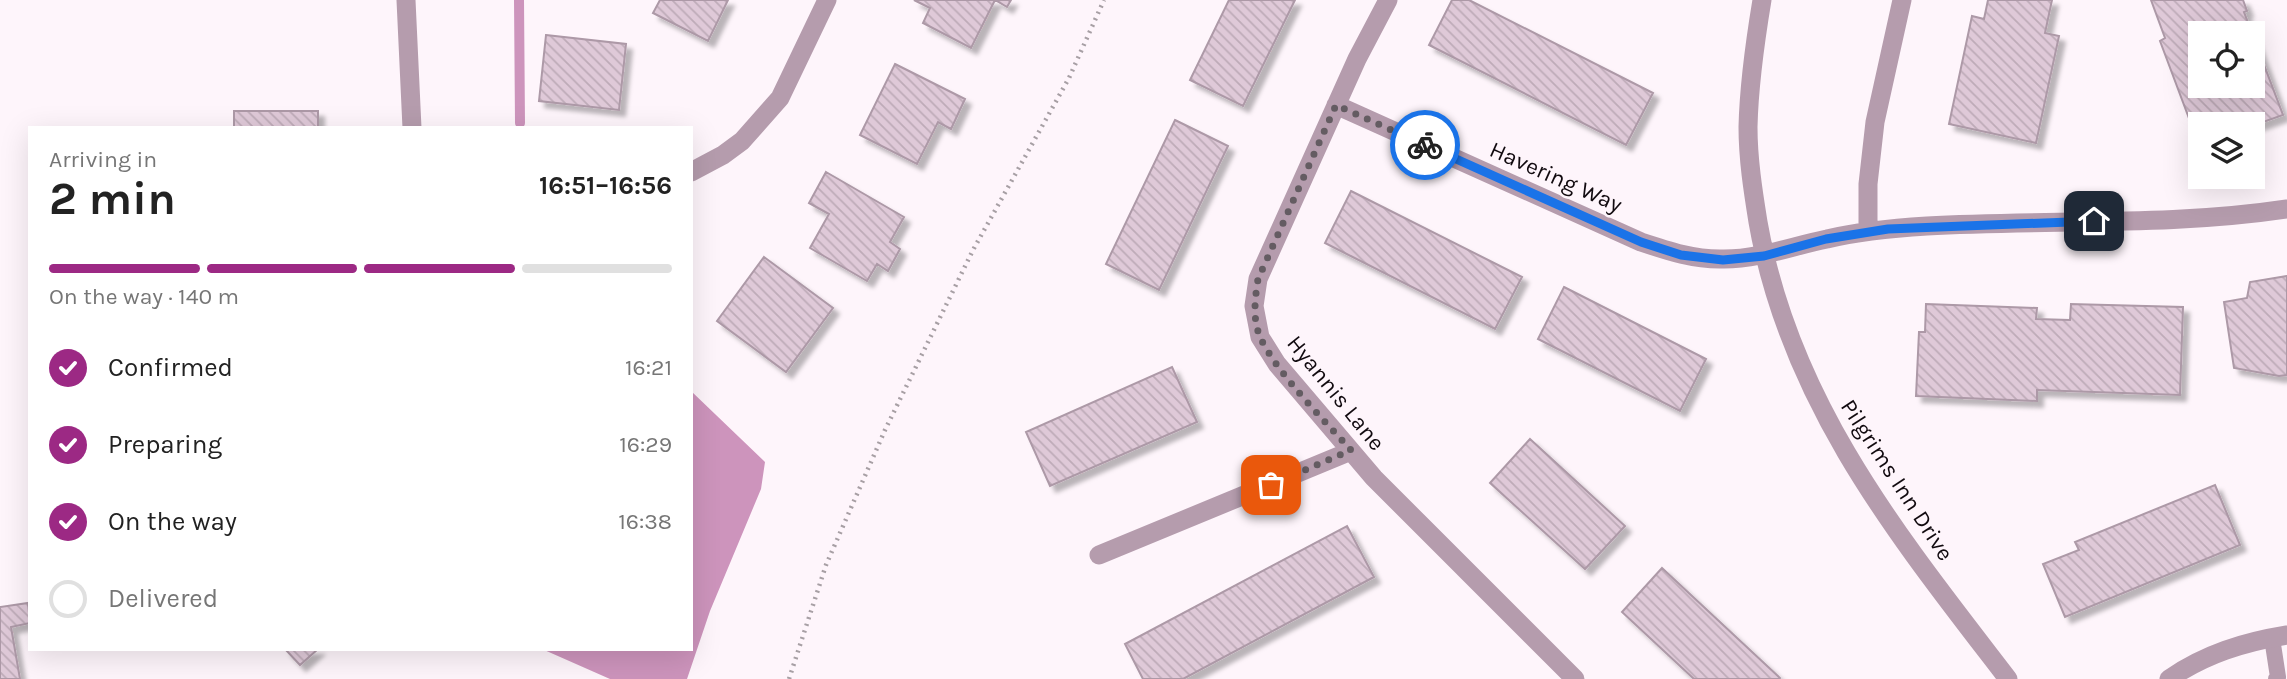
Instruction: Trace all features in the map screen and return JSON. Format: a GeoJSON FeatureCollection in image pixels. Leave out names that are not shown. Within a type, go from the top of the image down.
{"type":"FeatureCollection","features":[{"type":"Feature","properties":{"kind":"street"},"geometry":{"type":"LineString","coordinates":[[406,0],[412,126]]}},
{"type":"Feature","properties":{"kind":"street"},"geometry":{"type":"LineString","coordinates":[[693,171],[742,141],[780,98],[827,0]]}},
{"type":"Feature","properties":{"kind":"street","name":"Hyannis Lane"},"geometry":{"type":"LineString","coordinates":[[1388,0],[1336,105],[1258,279],[1254,306],[1260,337],[1277,364],[1374,478],[1575,679]]}},
{"type":"Feature","properties":{"kind":"street","name":"Pilgrims Inn Drive"},"geometry":{"type":"LineString","coordinates":[[1762,0],[1751,62],[1748,129],[1751,182],[1764,256],[1782,316],[1814,394],[1847,457],[1899,537],[2008,679]]}},
{"type":"Feature","properties":{"kind":"street"},"geometry":{"type":"LineString","coordinates":[[1868,231],[1868,184],[1875,122],[1902,0]]}},
{"type":"Feature","properties":{"kind":"street","name":"Havering Way"},"geometry":{"type":"LineString","coordinates":[[1336,105],[1641,242],[1681,255],[1723,260],[1764,256],[1868,231],[1941,226],[2232,218],[2287,209]]}},
{"type":"Feature","properties":{"kind":"street"},"geometry":{"type":"LineString","coordinates":[[1099,555],[1351,450]]}},
{"type":"Feature","properties":{"kind":"street"},"geometry":{"type":"LineString","coordinates":[[2169,679],[2192,663],[2238,645],[2279,637]]}},
{"type":"Feature","properties":{"kind":"lane"},"geometry":{"type":"LineString","coordinates":[[2276,679],[2279,637]]}},
{"type":"Feature","properties":{"kind":"path"},"geometry":{"type":"LineString","coordinates":[[789,679],[826,565],[885,430],[973,250],[1069,78],[1104,0]]}},
{"type":"Feature","properties":{"kind":"shaded area"},"geometry":{"type":"Polygon","coordinates":[[[693,393],[765,462],[761,489],[710,611],[687,679],[610,679],[547,651],[693,651],[693,393]]]}},
{"type":"Feature","properties":{"kind":"building"},"geometry":{"type":"Polygon","coordinates":[[[660,0],[728,0],[708,41],[653,13],[660,0]]]}},
{"type":"Feature","properties":{"kind":"building"},"geometry":{"type":"Polygon","coordinates":[[[914,0],[995,0],[971,48],[923,23],[930,8],[914,0]]]}},
{"type":"Feature","properties":{"kind":"building"},"geometry":{"type":"Polygon","coordinates":[[[995,0],[1011,0],[1007,7],[995,0]]]}},
{"type":"Feature","properties":{"kind":"building"},"geometry":{"type":"Polygon","coordinates":[[[1229,0],[1295,0],[1243,106],[1190,80],[1229,0]]]}},
{"type":"Feature","properties":{"kind":"building"},"geometry":{"type":"Polygon","coordinates":[[[1452,0],[1469,0],[1653,93],[1626,145],[1429,45],[1452,0]]]}},
{"type":"Feature","properties":{"kind":"building"},"geometry":{"type":"Polygon","coordinates":[[[1988,0],[2052,0],[2045,33],[2059,36],[2036,143],[1949,124],[1972,16],[1984,19],[1988,0]]]}},
{"type":"Feature","properties":{"kind":"building"},"geometry":{"type":"Polygon","coordinates":[[[2151,0],[2243,0],[2247,21],[2188,21],[2188,98],[2265,98],[2265,67],[2283,115],[2265,121],[2265,112],[2188,112],[2188,116],[2160,41],[2165,38],[2151,0]]]}},
{"type":"Feature","properties":{"kind":"building"},"geometry":{"type":"Polygon","coordinates":[[[546,35],[626,44],[619,110],[539,101],[546,35]]]}},
{"type":"Feature","properties":{"kind":"building"},"geometry":{"type":"Polygon","coordinates":[[[895,64],[965,99],[951,129],[938,122],[917,164],[860,135],[895,64]]]}},
{"type":"Feature","properties":{"kind":"building"},"geometry":{"type":"Polygon","coordinates":[[[234,111],[318,111],[318,126],[234,126],[234,111]]]}},
{"type":"Feature","properties":{"kind":"building"},"geometry":{"type":"Polygon","coordinates":[[[1175,120],[1228,146],[1159,290],[1106,264],[1175,120]]]}},
{"type":"Feature","properties":{"kind":"building"},"geometry":{"type":"Polygon","coordinates":[[[826,172],[904,217],[890,242],[900,249],[888,271],[877,264],[867,281],[810,248],[829,214],[809,203],[826,172]]]}},
{"type":"Feature","properties":{"kind":"building"},"geometry":{"type":"Polygon","coordinates":[[[1351,191],[1522,277],[1495,329],[1325,243],[1351,191]]]}},
{"type":"Feature","properties":{"kind":"building"},"geometry":{"type":"Polygon","coordinates":[[[764,257],[833,308],[786,372],[717,321],[764,257]]]}},
{"type":"Feature","properties":{"kind":"building"},"geometry":{"type":"Polygon","coordinates":[[[2287,276],[2287,375],[2234,368],[2224,302],[2247,298],[2250,282],[2287,276]]]}},
{"type":"Feature","properties":{"kind":"building"},"geometry":{"type":"Polygon","coordinates":[[[1564,287],[1706,359],[1680,411],[1538,339],[1564,287]]]}},
{"type":"Feature","properties":{"kind":"building"},"geometry":{"type":"Polygon","coordinates":[[[1926,304],[2037,308],[2036,319],[2070,320],[2071,304],[2183,307],[2180,395],[2037,390],[2037,401],[1916,396],[1919,332],[1925,332],[1926,304]]]}},
{"type":"Feature","properties":{"kind":"building"},"geometry":{"type":"Polygon","coordinates":[[[1172,367],[1197,422],[1050,486],[1026,432],[1172,367]]]}},
{"type":"Feature","properties":{"kind":"building"},"geometry":{"type":"Polygon","coordinates":[[[1530,439],[1625,526],[1585,569],[1490,483],[1530,439]]]}},
{"type":"Feature","properties":{"kind":"building"},"geometry":{"type":"Polygon","coordinates":[[[2215,485],[2240,545],[2065,617],[2043,564],[2079,550],[2075,542],[2215,485]]]}},
{"type":"Feature","properties":{"kind":"building"},"geometry":{"type":"Polygon","coordinates":[[[1347,526],[1374,577],[1183,679],[1143,679],[1125,644],[1347,526]]]}},
{"type":"Feature","properties":{"kind":"building"},"geometry":{"type":"Polygon","coordinates":[[[1662,568],[1780,678],[1694,679],[1622,612],[1662,568]]]}},
{"type":"Feature","properties":{"kind":"building"},"geometry":{"type":"Polygon","coordinates":[[[28,603],[28,623],[11,627],[20,679],[0,679],[0,607],[28,603]]]}},
{"type":"Feature","properties":{"kind":"building"},"geometry":{"type":"Polygon","coordinates":[[[287,651],[316,651],[300,665],[287,651]]]}},
{"type":"Feature","properties":{"kind":"waterway"},"geometry":{"type":"LineString","coordinates":[[519,0],[520,123]]}},
{"type":"Feature","properties":{"kind":"way so far"},"geometry":{"type":"LineString","coordinates":[[1271,485],[1351,450],[1277,364],[1260,337],[1254,306],[1258,279],[1336,105],[1425,145]]}},
{"type":"Feature","properties":{"kind":"route"},"geometry":{"type":"LineString","coordinates":[[1425,145],[1641,242],[1681,255],[1723,260],[1764,256],[1868,231],[1927,226],[2094,221]]}}]}
